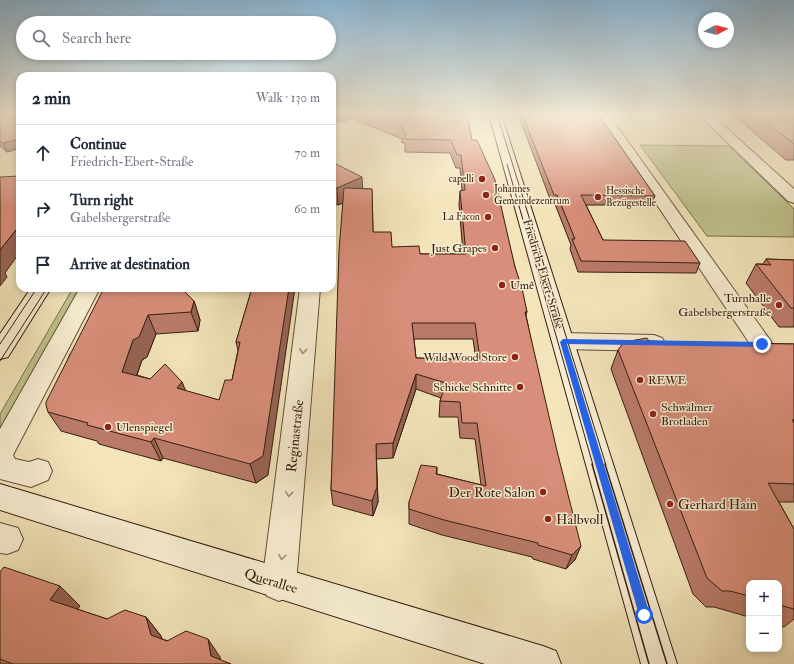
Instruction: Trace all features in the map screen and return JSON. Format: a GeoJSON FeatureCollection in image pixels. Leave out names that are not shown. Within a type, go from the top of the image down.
{"type":"FeatureCollection","features":[{"type":"Feature","properties":{"kind":"street","name":"Friedrich-Ebert-Straße"},"geometry":{"type":"LineString","coordinates":[[504,145],[659,664]]}},
{"type":"Feature","properties":{"kind":"street"},"geometry":{"type":"LineString","coordinates":[[625,145],[773,345],[735,344]]}},
{"type":"Feature","properties":{"kind":"street"},"geometry":{"type":"LineString","coordinates":[[737,145],[794,198]]}},
{"type":"Feature","properties":{"kind":"street"},"geometry":{"type":"LineString","coordinates":[[0,351],[38,292]]}},
{"type":"Feature","properties":{"kind":"street"},"geometry":{"type":"LineString","coordinates":[[12,472],[88,292]]}},
{"type":"Feature","properties":{"kind":"street","name":"Reginastraße"},"geometry":{"type":"LineString","coordinates":[[279,584],[310,292]]}},
{"type":"Feature","properties":{"kind":"street"},"geometry":{"type":"LineString","coordinates":[[563,342],[677,343]]}},
{"type":"Feature","properties":{"kind":"street","name":"Querallee"},"geometry":{"type":"LineString","coordinates":[[12,472],[279,584],[543,664]]}},
{"type":"Feature","properties":{"kind":"green space"},"geometry":{"type":"Polygon","coordinates":[[[640,145],[729,146],[794,209],[794,237],[707,236],[640,145]]]}},
{"type":"Feature","properties":{"kind":"green space"},"geometry":{"type":"Polygon","coordinates":[[[71,292],[80,292],[0,429],[0,414],[71,292]]]}},
{"type":"Feature","properties":{"kind":"building"},"geometry":{"type":"Polygon","coordinates":[[[453,145],[479,145],[495,180],[515,267],[522,288],[527,312],[525,312],[557,451],[581,546],[572,555],[538,545],[538,543],[444,520],[409,509],[409,502],[421,465],[437,467],[436,474],[486,486],[477,423],[462,423],[460,402],[440,401],[446,383],[416,374],[393,443],[376,444],[377,487],[372,501],[331,490],[339,250],[344,188],[372,189],[373,232],[391,232],[392,247],[419,246],[420,254],[466,254],[460,191],[465,190],[461,155],[457,155],[453,145]],[[412,323],[416,358],[480,360],[475,323],[412,323]]]}},
{"type":"Feature","properties":{"kind":"building"},"geometry":{"type":"Polygon","coordinates":[[[534,145],[620,145],[655,196],[581,195],[603,240],[685,241],[700,263],[581,261],[572,239],[575,239],[557,195],[554,195],[534,145]]]}},
{"type":"Feature","properties":{"kind":"building"},"geometry":{"type":"Polygon","coordinates":[[[336,164],[362,177],[337,188],[336,164]]]}},
{"type":"Feature","properties":{"kind":"building"},"geometry":{"type":"Polygon","coordinates":[[[16,176],[16,230],[0,250],[0,177],[16,176]]]}},
{"type":"Feature","properties":{"kind":"building"},"geometry":{"type":"Polygon","coordinates":[[[766,259],[794,260],[794,308],[791,308],[756,264],[771,265],[766,259]]]}},
{"type":"Feature","properties":{"kind":"building"},"geometry":{"type":"Polygon","coordinates":[[[102,292],[185,292],[194,301],[191,312],[148,315],[139,337],[133,340],[122,372],[150,379],[165,364],[182,382],[177,388],[219,400],[225,380],[232,380],[240,342],[236,342],[251,292],[288,292],[263,456],[250,464],[154,438],[151,442],[87,425],[88,423],[48,412],[46,402],[102,292]]]}},
{"type":"Feature","properties":{"kind":"building"},"geometry":{"type":"Polygon","coordinates":[[[647,338],[649,341],[670,342],[794,344],[794,420],[792,420],[794,423],[794,484],[768,483],[794,529],[794,609],[782,606],[782,580],[746,580],[746,595],[730,591],[722,591],[707,578],[618,350],[624,342],[647,338]]]}},
{"type":"Feature","properties":{"kind":"building"},"geometry":{"type":"Polygon","coordinates":[[[4,567],[60,586],[50,600],[107,619],[125,610],[146,617],[151,635],[167,641],[186,631],[208,639],[211,656],[231,664],[13,664],[0,659],[0,572],[4,567]]]}},
{"type":"Feature","properties":{"kind":"tram line"},"geometry":{"type":"LineString","coordinates":[[507,145],[606,465]]}},
{"type":"Feature","properties":{"kind":"tram line"},"geometry":{"type":"LineString","coordinates":[[507,164],[593,465]]}},
{"type":"Feature","properties":{"kind":"tram line"},"geometry":{"type":"LineString","coordinates":[[0,344],[34,292]]}},
{"type":"Feature","properties":{"kind":"tram line"},"geometry":{"type":"LineString","coordinates":[[0,361],[44,292]]}},
{"type":"Feature","properties":{"kind":"tram line"},"geometry":{"type":"LineString","coordinates":[[592,464],[649,664]]}},
{"type":"Feature","properties":{"kind":"tram line"},"geometry":{"type":"LineString","coordinates":[[605,464],[667,664]]}},
{"type":"Feature","properties":{"kind":"place","name":"capelli"},"geometry":{"type":"Point","coordinates":[482,179]}},
{"type":"Feature","properties":{"kind":"place","name":"Johannes Gemeindezentrum"},"geometry":{"type":"Point","coordinates":[486,195]}},
{"type":"Feature","properties":{"kind":"place","name":"Hessische Bezügestelle"},"geometry":{"type":"Point","coordinates":[598,197]}},
{"type":"Feature","properties":{"kind":"place","name":"La Facon"},"geometry":{"type":"Point","coordinates":[488,217]}},
{"type":"Feature","properties":{"kind":"place","name":"Just Grapes"},"geometry":{"type":"Point","coordinates":[495,248]}},
{"type":"Feature","properties":{"kind":"place","name":"Umê"},"geometry":{"type":"Point","coordinates":[502,285]}},
{"type":"Feature","properties":{"kind":"place","name":"Turnhalle Gabelsbergerstraße"},"geometry":{"type":"Point","coordinates":[779,305]}},
{"type":"Feature","properties":{"kind":"place","name":"Wild Wood Store"},"geometry":{"type":"Point","coordinates":[515,357]}},
{"type":"Feature","properties":{"kind":"place","name":"REWE"},"geometry":{"type":"Point","coordinates":[640,380]}},
{"type":"Feature","properties":{"kind":"place","name":"Schicke Schnitte"},"geometry":{"type":"Point","coordinates":[520,387]}},
{"type":"Feature","properties":{"kind":"place","name":"Schwälmer Brotladen"},"geometry":{"type":"Point","coordinates":[653,414]}},
{"type":"Feature","properties":{"kind":"place","name":"Ulenspiegel"},"geometry":{"type":"Point","coordinates":[108,427]}},
{"type":"Feature","properties":{"kind":"place","name":"Der Rote Salon"},"geometry":{"type":"Point","coordinates":[543,492]}},
{"type":"Feature","properties":{"kind":"place","name":"Gerhard Hain"},"geometry":{"type":"Point","coordinates":[670,504]}},
{"type":"Feature","properties":{"kind":"place","name":"Halbvoll"},"geometry":{"type":"Point","coordinates":[548,519]}},
{"type":"Feature","properties":{"kind":"route"},"geometry":{"type":"LineString","coordinates":[[644,615],[563,342],[762,344]]}}]}
